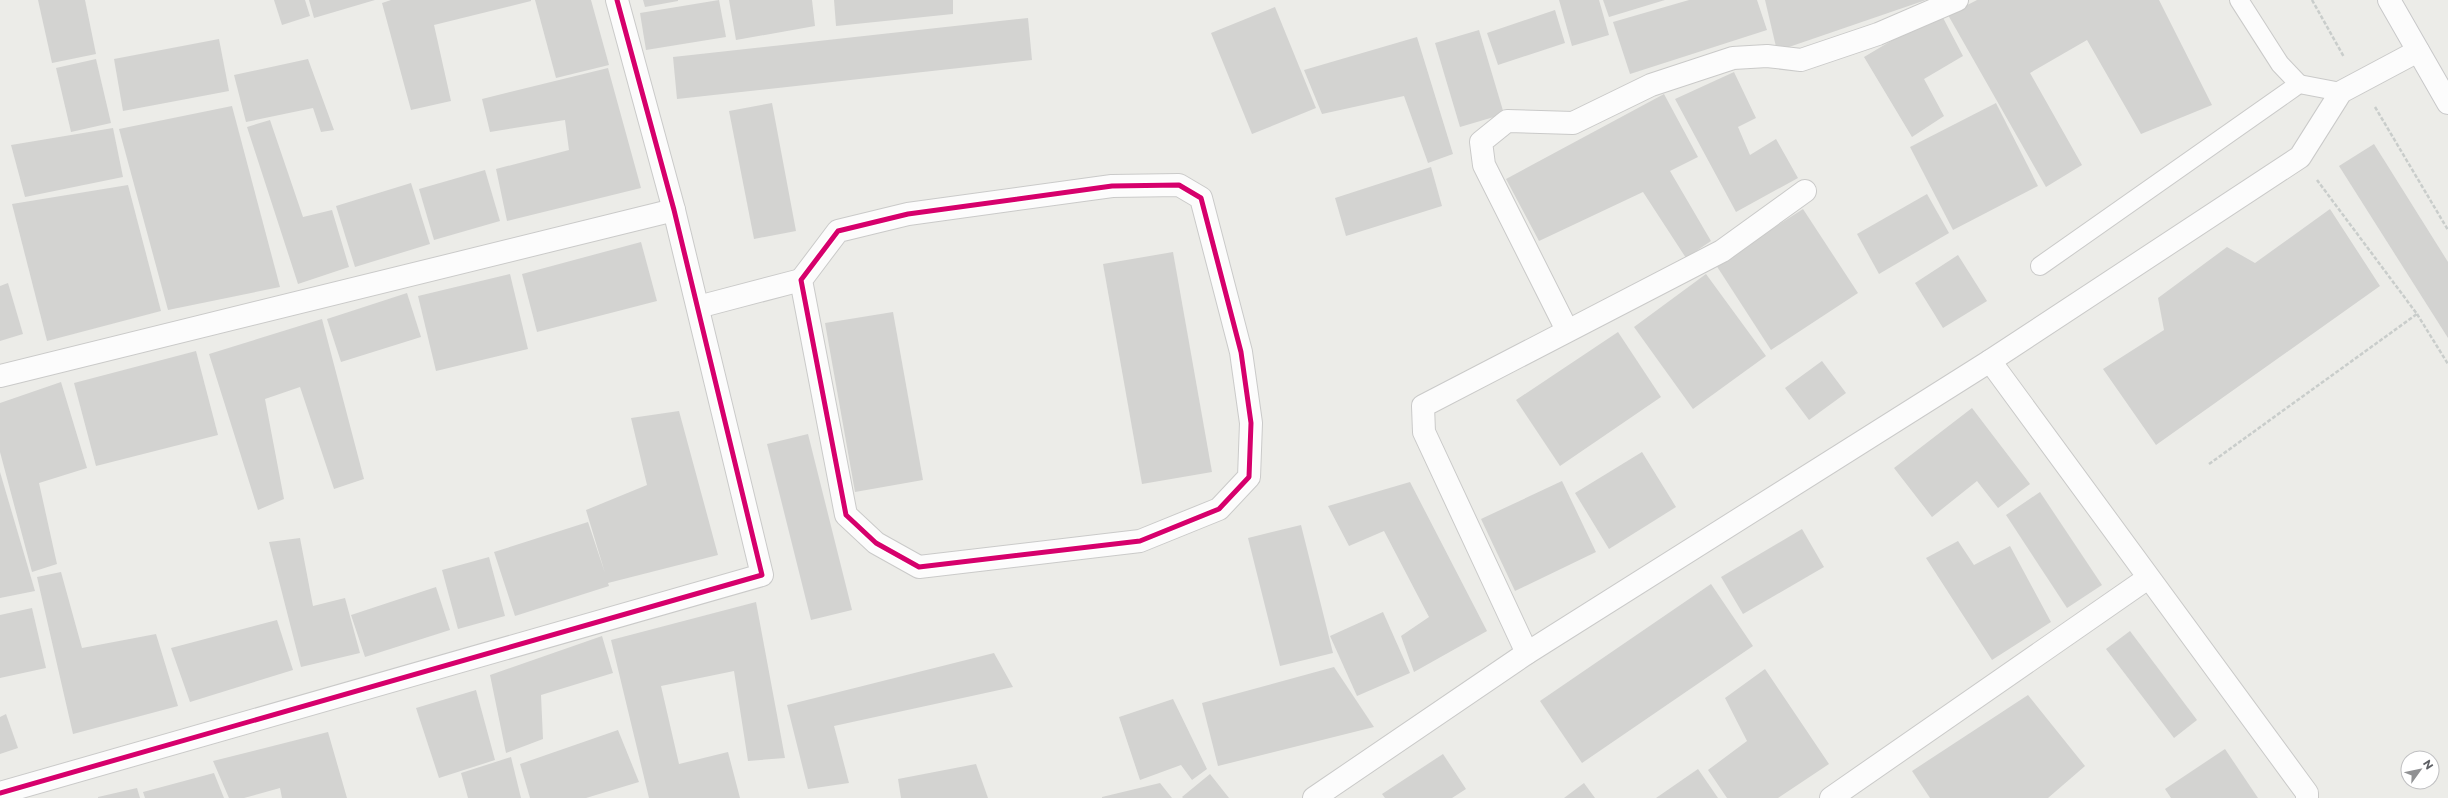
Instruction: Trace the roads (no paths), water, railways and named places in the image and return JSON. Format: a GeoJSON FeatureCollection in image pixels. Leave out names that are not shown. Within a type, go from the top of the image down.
{"type":"FeatureCollection","features":[{"type":"Feature","properties":{"kind":"street"},"geometry":{"type":"LineString","coordinates":[[0,793],[762,575],[674,210],[618,0]]}},
{"type":"Feature","properties":{"kind":"street"},"geometry":{"type":"LineString","coordinates":[[1567,330],[1484,165],[1481,142],[1507,121],[1573,123],[1651,85],[1733,58],[1767,56],[1801,60],[1878,34],[1957,0]]}},
{"type":"Feature","properties":{"kind":"street"},"geometry":{"type":"LineString","coordinates":[[2389,0],[2448,103]]}},
{"type":"Feature","properties":{"kind":"street"},"geometry":{"type":"LineString","coordinates":[[1314,798],[1527,654],[1990,361],[2300,157],[2341,92],[2359,81],[2418,51]]}},
{"type":"Feature","properties":{"kind":"street"},"geometry":{"type":"LineString","coordinates":[[698,307],[801,280],[838,231],[908,214],[1112,186],[1179,185],[1201,198],[1241,352],[1251,423],[1249,477],[1219,509],[1140,541],[919,567],[876,543],[846,515],[801,280]]}},
{"type":"Feature","properties":{"kind":"street"},"geometry":{"type":"LineString","coordinates":[[1527,654],[1424,432],[1422,406],[1722,251],[1805,191]]}},
{"type":"Feature","properties":{"kind":"street"},"geometry":{"type":"LineString","coordinates":[[0,376],[674,210]]}},
{"type":"Feature","properties":{"kind":"street"},"geometry":{"type":"LineString","coordinates":[[1990,361],[2307,793],[2307,798]]}},
{"type":"Feature","properties":{"kind":"street"},"geometry":{"type":"LineString","coordinates":[[1831,798],[2148,578]]}},
{"type":"Feature","properties":{"kind":"lane"},"geometry":{"type":"LineString","coordinates":[[2239,0],[2280,64],[2299,84],[2341,92]]}},
{"type":"Feature","properties":{"kind":"lane"},"geometry":{"type":"LineString","coordinates":[[2040,266],[2299,84]]}}]}
